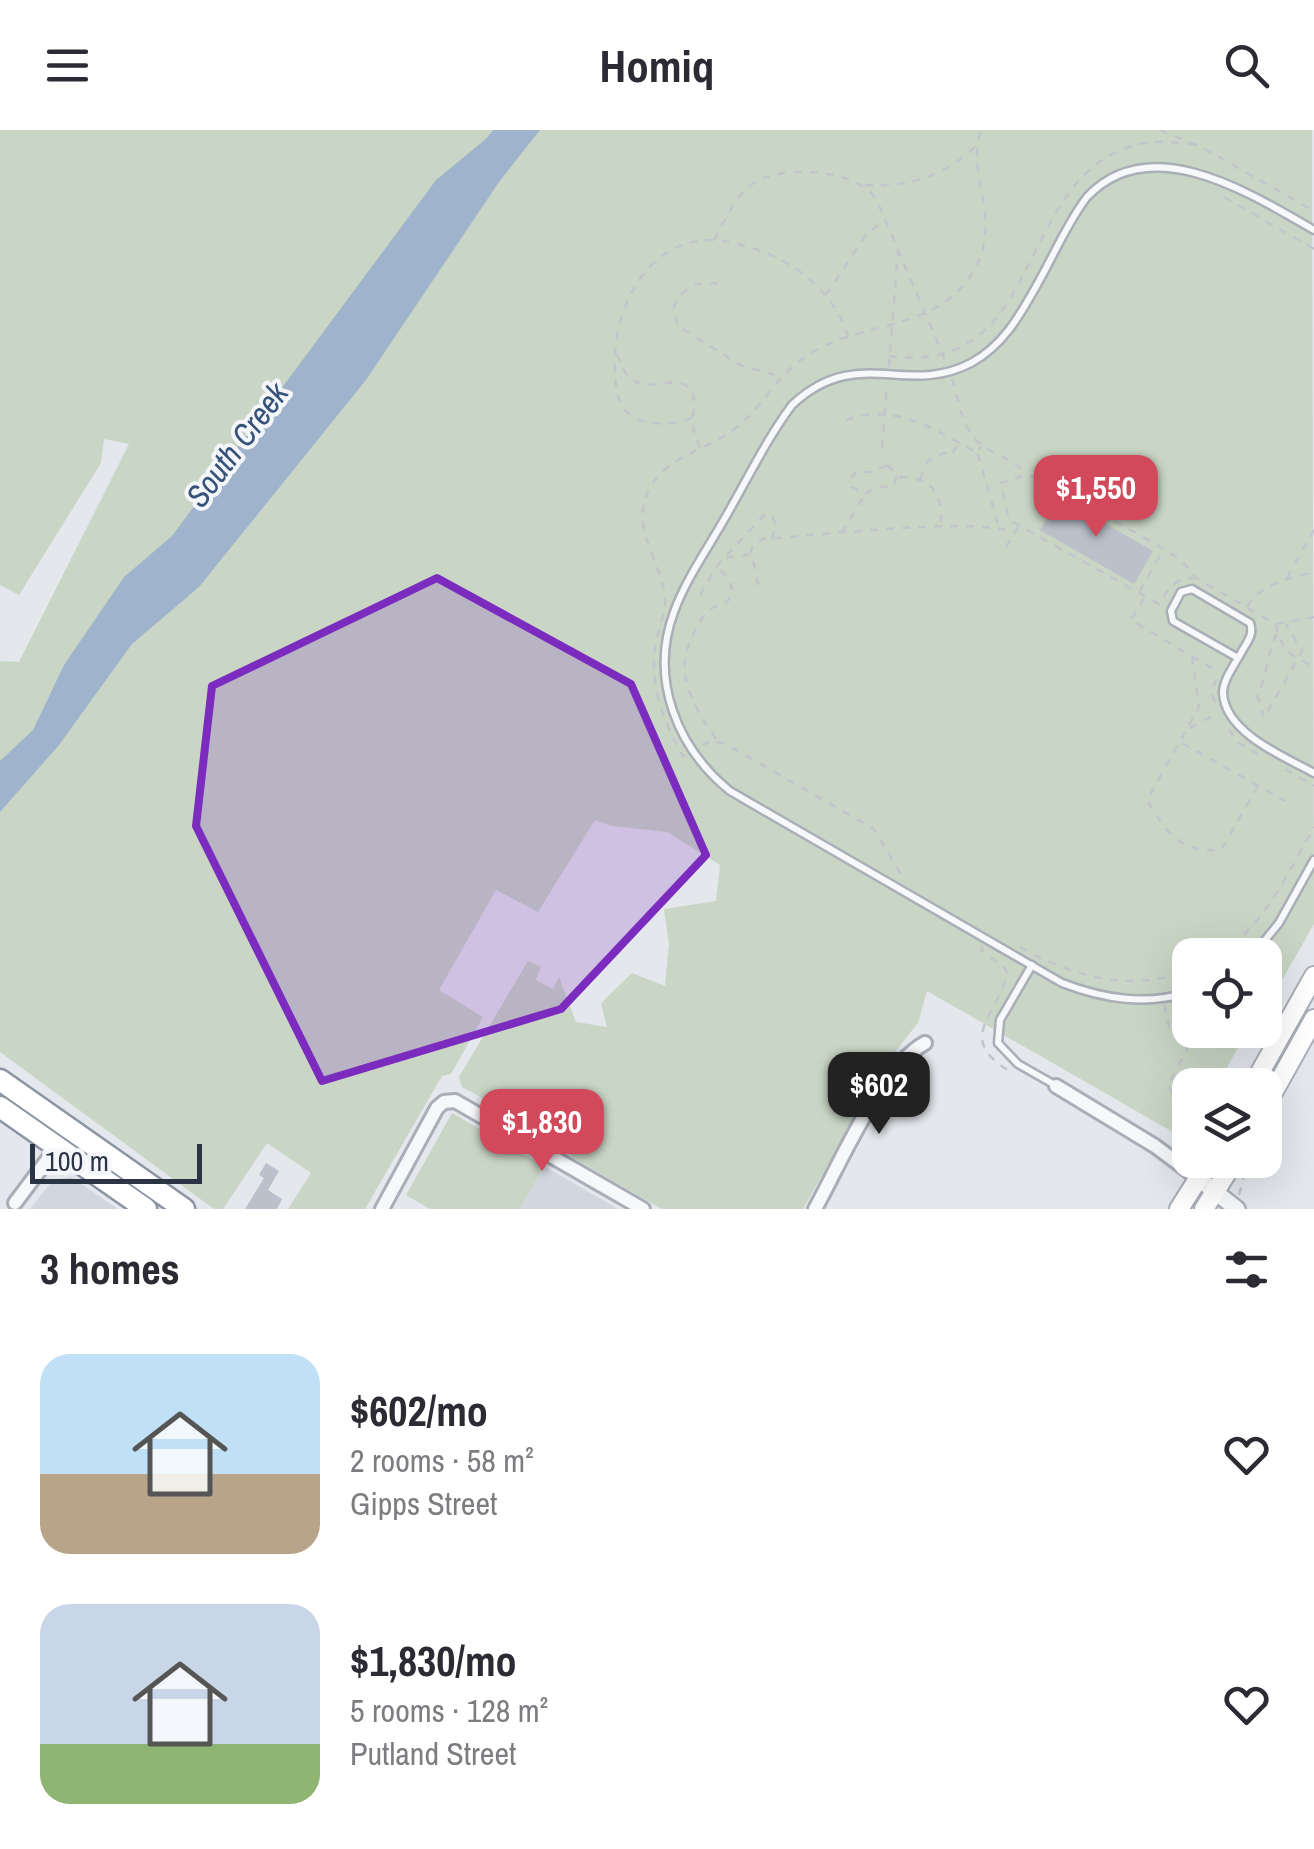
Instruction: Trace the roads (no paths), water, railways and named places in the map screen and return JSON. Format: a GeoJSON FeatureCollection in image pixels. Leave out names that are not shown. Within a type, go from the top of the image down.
{"type":"FeatureCollection","features":[{"type":"Feature","properties":{"kind":"highway"},"geometry":{"type":"LineString","coordinates":[[0,1080],[184,1209]]}},
{"type":"Feature","properties":{"kind":"highway"},"geometry":{"type":"LineString","coordinates":[[0,1107],[146,1209]]}},
{"type":"Feature","properties":{"kind":"main road"},"geometry":{"type":"LineString","coordinates":[[1263,1068],[1314,976]]}},
{"type":"Feature","properties":{"kind":"main road"},"geometry":{"type":"LineString","coordinates":[[1282,1076],[1314,1019]]}},
{"type":"Feature","properties":{"kind":"main road"},"geometry":{"type":"LineString","coordinates":[[1179,1209],[1199,1178]]}},
{"type":"Feature","properties":{"kind":"main road"},"geometry":{"type":"LineString","coordinates":[[1204,1209],[1228,1178]]}},
{"type":"Feature","properties":{"kind":"street"},"geometry":{"type":"LineString","coordinates":[[815,1209],[889,1075],[925,1044]]}},
{"type":"Feature","properties":{"kind":"street"},"geometry":{"type":"LineString","coordinates":[[1056,1086],[1172,1158]]}},
{"type":"Feature","properties":{"kind":"street"},"geometry":{"type":"LineString","coordinates":[[387,1207],[436,1108],[449,1101],[464,1104],[644,1209]]}},
{"type":"Feature","properties":{"kind":"street"},"geometry":{"type":"LineString","coordinates":[[15,1202],[57,1146]]}},
{"type":"Feature","properties":{"kind":"street"},"geometry":{"type":"LineString","coordinates":[[1199,1178],[1237,1209]]}},
{"type":"Feature","properties":{"kind":"lane"},"geometry":{"type":"LineString","coordinates":[[1172,997],[1109,998],[1062,982],[744,800],[717,780],[692,751],[676,721],[666,681],[665,648],[678,603],[792,406],[816,387],[844,375],[928,376],[949,372],[981,357],[1004,338],[1086,198],[1105,178],[1134,163],[1180,159]]}},
{"type":"Feature","properties":{"kind":"lane"},"geometry":{"type":"LineString","coordinates":[[1192,162],[1314,230]]}},
{"type":"Feature","properties":{"kind":"lane"},"geometry":{"type":"LineString","coordinates":[[1238,658],[1173,621],[1171,610],[1181,592],[1192,589],[1250,622],[1252,634],[1223,692],[1229,708],[1241,730],[1314,773]]}},
{"type":"Feature","properties":{"kind":"lane"},"geometry":{"type":"LineString","coordinates":[[1267,938],[1314,860]]}},
{"type":"Feature","properties":{"kind":"lane"},"geometry":{"type":"LineString","coordinates":[[1032,965],[1000,1020],[998,1043],[1018,1064],[1056,1086]]}},
{"type":"Feature","properties":{"kind":"water"},"geometry":{"type":"Polygon","coordinates":[[[493,130],[540,130],[499,182],[366,380],[199,587],[132,644],[59,745],[0,812],[0,761],[33,730],[64,665],[124,577],[172,536],[436,180],[493,130]]]}},
{"type":"Feature","properties":{"kind":"water label","name":"South Creek"},"geometry":{"type":"Point","coordinates":[237,445]}}]}
